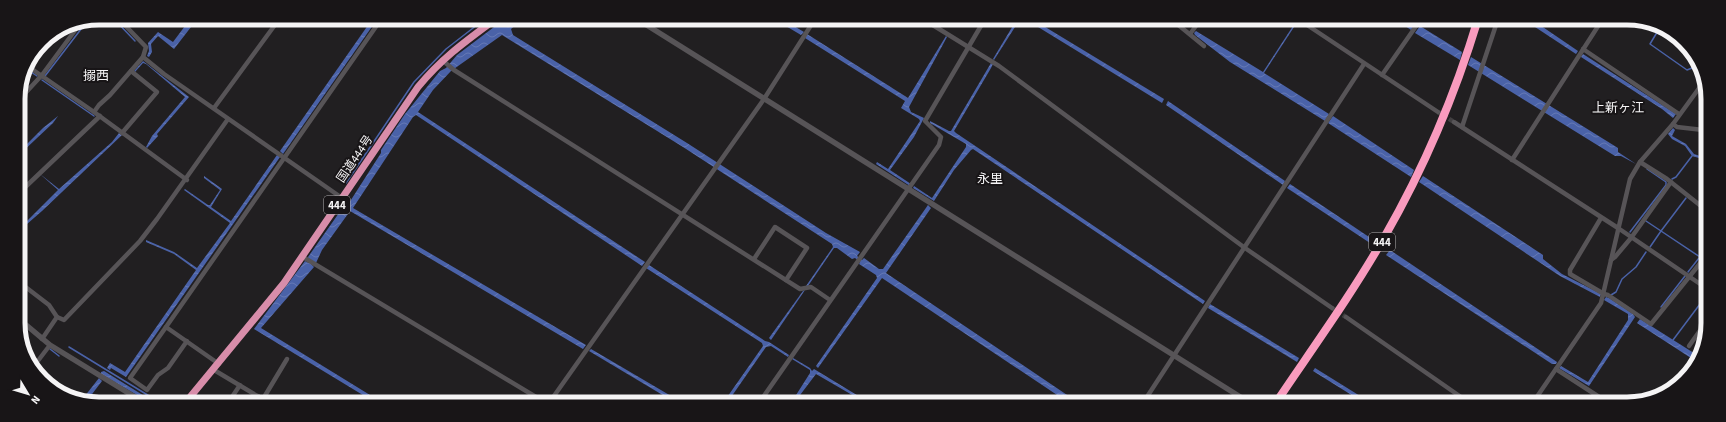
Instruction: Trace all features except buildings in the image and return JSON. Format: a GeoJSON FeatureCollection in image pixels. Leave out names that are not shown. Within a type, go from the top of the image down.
{"type":"FeatureCollection","features":[{"type":"Feature","properties":{"kind":"highway","name":"国道444号"},"geometry":{"type":"LineString","coordinates":[[190,397],[279,289],[308,260],[342,198],[418,87],[455,49],[488,25]]}},
{"type":"Feature","properties":{"kind":"highway","name":"444"},"geometry":{"type":"LineString","coordinates":[[1280,397],[1364,271],[1385,236],[1423,162],[1463,66],[1476,25]]}},
{"type":"Feature","properties":{"kind":"street"},"geometry":{"type":"LineString","coordinates":[[94,112],[143,56],[146,47],[125,25]]}},
{"type":"Feature","properties":{"kind":"street"},"geometry":{"type":"LineString","coordinates":[[214,108],[275,25]]}},
{"type":"Feature","properties":{"kind":"street"},"geometry":{"type":"LineString","coordinates":[[187,341],[168,368],[158,375],[147,390],[130,378],[377,25]]}},
{"type":"Feature","properties":{"kind":"street"},"geometry":{"type":"LineString","coordinates":[[646,25],[1239,397]]}},
{"type":"Feature","properties":{"kind":"street"},"geometry":{"type":"LineString","coordinates":[[552,397],[764,99],[811,25]]}},
{"type":"Feature","properties":{"kind":"street"},"geometry":{"type":"LineString","coordinates":[[933,25],[999,66],[1245,248],[1332,308]]}},
{"type":"Feature","properties":{"kind":"street"},"geometry":{"type":"LineString","coordinates":[[763,397],[830,300],[909,190],[941,141],[939,133],[926,122],[981,25]]}},
{"type":"Feature","properties":{"kind":"street"},"geometry":{"type":"LineString","coordinates":[[1179,25],[1204,46]]}},
{"type":"Feature","properties":{"kind":"street"},"geometry":{"type":"LineString","coordinates":[[1190,34],[1197,25]]}},
{"type":"Feature","properties":{"kind":"street"},"geometry":{"type":"LineString","coordinates":[[1307,25],[1438,112]]}},
{"type":"Feature","properties":{"kind":"street"},"geometry":{"type":"LineString","coordinates":[[1382,75],[1418,25]]}},
{"type":"Feature","properties":{"kind":"street"},"geometry":{"type":"LineString","coordinates":[[1462,128],[1481,75],[1496,25]]}},
{"type":"Feature","properties":{"kind":"street"},"geometry":{"type":"LineString","coordinates":[[1512,160],[1599,25]]}},
{"type":"Feature","properties":{"kind":"street"},"geometry":{"type":"LineString","coordinates":[[25,94],[42,75],[76,29]]}},
{"type":"Feature","properties":{"kind":"street"},"geometry":{"type":"LineString","coordinates":[[1583,49],[1679,114]]}},
{"type":"Feature","properties":{"kind":"street"},"geometry":{"type":"LineString","coordinates":[[143,56],[164,74],[342,198]]}},
{"type":"Feature","properties":{"kind":"street"},"geometry":{"type":"LineString","coordinates":[[444,62],[454,70],[800,289],[810,287],[830,300]]}},
{"type":"Feature","properties":{"kind":"street"},"geometry":{"type":"LineString","coordinates":[[1147,397],[1364,64]]}},
{"type":"Feature","properties":{"kind":"street"},"geometry":{"type":"LineString","coordinates":[[32,69],[100,116],[187,180]]}},
{"type":"Feature","properties":{"kind":"street"},"geometry":{"type":"LineString","coordinates":[[122,133],[157,92],[131,71]]}},
{"type":"Feature","properties":{"kind":"street"},"geometry":{"type":"LineString","coordinates":[[1537,397],[1601,303],[1630,179],[1640,162],[1673,124],[1700,85]]}},
{"type":"Feature","properties":{"kind":"street"},"geometry":{"type":"LineString","coordinates":[[25,187],[100,116]]}},
{"type":"Feature","properties":{"kind":"street"},"geometry":{"type":"LineString","coordinates":[[25,287],[49,305],[57,317],[64,320],[140,241],[187,180],[228,119]]}},
{"type":"Feature","properties":{"kind":"street"},"geometry":{"type":"LineString","coordinates":[[1454,122],[1618,228],[1701,284]]}},
{"type":"Feature","properties":{"kind":"street"},"geometry":{"type":"LineString","coordinates":[[1673,124],[1677,127],[1701,130]]}},
{"type":"Feature","properties":{"kind":"street"},"geometry":{"type":"LineString","coordinates":[[1640,162],[1701,204]]}},
{"type":"Feature","properties":{"kind":"street"},"geometry":{"type":"LineString","coordinates":[[1611,260],[1631,238],[1671,182]]}},
{"type":"Feature","properties":{"kind":"street"},"geometry":{"type":"LineString","coordinates":[[1601,218],[1570,270],[1570,274],[1608,295],[1651,324],[1701,262]]}},
{"type":"Feature","properties":{"kind":"street"},"geometry":{"type":"LineString","coordinates":[[754,259],[774,227],[807,248],[786,280]]}},
{"type":"Feature","properties":{"kind":"street"},"geometry":{"type":"LineString","coordinates":[[308,260],[538,397]]}},
{"type":"Feature","properties":{"kind":"street"},"geometry":{"type":"LineString","coordinates":[[42,339],[57,317]]}},
{"type":"Feature","properties":{"kind":"street"},"geometry":{"type":"LineString","coordinates":[[1346,317],[1460,397]]}},
{"type":"Feature","properties":{"kind":"street"},"geometry":{"type":"LineString","coordinates":[[25,324],[50,345],[135,397]]}},
{"type":"Feature","properties":{"kind":"street"},"geometry":{"type":"LineString","coordinates":[[166,327],[219,364]]}},
{"type":"Feature","properties":{"kind":"street"},"geometry":{"type":"LineString","coordinates":[[1689,346],[1701,329]]}},
{"type":"Feature","properties":{"kind":"street"},"geometry":{"type":"LineString","coordinates":[[37,362],[50,345]]}},
{"type":"Feature","properties":{"kind":"street"},"geometry":{"type":"LineString","coordinates":[[264,397],[287,359]]}},
{"type":"Feature","properties":{"kind":"street"},"geometry":{"type":"LineString","coordinates":[[1556,369],[1599,397]]}},
{"type":"Feature","properties":{"kind":"street"},"geometry":{"type":"LineString","coordinates":[[214,370],[258,396]]}},
{"type":"Feature","properties":{"kind":"street"},"geometry":{"type":"LineString","coordinates":[[232,397],[240,385]]}},
{"type":"Feature","properties":{"kind":"water"},"geometry":{"type":"Polygon","coordinates":[[[186,25],[193,25],[174,49],[158,36],[151,44],[152,52],[149,57],[147,56],[149,51],[148,43],[158,32],[173,42],[186,25]]]}},
{"type":"Feature","properties":{"kind":"water"},"geometry":{"type":"Polygon","coordinates":[[[368,25],[373,25],[283,154],[280,151],[368,25]]]}},
{"type":"Feature","properties":{"kind":"water"},"geometry":{"type":"Polygon","coordinates":[[[497,25],[516,25],[511,29],[513,35],[687,143],[826,233],[860,252],[857,256],[862,260],[864,258],[879,269],[883,269],[928,205],[931,208],[886,273],[1070,397],[1060,397],[882,278],[818,368],[816,366],[877,278],[876,275],[859,264],[860,262],[855,258],[852,259],[837,248],[834,248],[808,286],[806,286],[833,247],[832,244],[683,147],[502,35],[451,71],[433,90],[418,112],[645,262],[642,266],[416,115],[413,117],[353,208],[586,345],[583,349],[350,211],[322,250],[316,263],[311,264],[314,267],[261,328],[373,397],[366,397],[254,329],[305,261],[309,263],[308,257],[346,203],[349,203],[405,114],[440,71],[446,68],[457,55],[497,25]]]}},
{"type":"Feature","properties":{"kind":"water"},"geometry":{"type":"Polygon","coordinates":[[[784,25],[792,25],[804,32],[801,35],[784,25]]]}},
{"type":"Feature","properties":{"kind":"water"},"geometry":{"type":"Polygon","coordinates":[[[1013,25],[1016,25],[994,60],[993,59],[1013,25]]]}},
{"type":"Feature","properties":{"kind":"water"},"geometry":{"type":"Polygon","coordinates":[[[1035,25],[1042,25],[1164,99],[1162,103],[1035,25]]]}},
{"type":"Feature","properties":{"kind":"water"},"geometry":{"type":"Polygon","coordinates":[[[1292,25],[1295,25],[1264,73],[1329,114],[1325,121],[1230,62],[1194,33],[1196,31],[1263,72],[1293,26],[1292,25]]]}},
{"type":"Feature","properties":{"kind":"water"},"geometry":{"type":"Polygon","coordinates":[[[1404,25],[1415,25],[1411,30],[1404,25]]]}},
{"type":"Feature","properties":{"kind":"water"},"geometry":{"type":"Polygon","coordinates":[[[1532,25],[1540,25],[1578,51],[1576,54],[1532,25]]]}},
{"type":"Feature","properties":{"kind":"water"},"geometry":{"type":"Polygon","coordinates":[[[1420,26],[1462,52],[1460,60],[1415,33],[1420,26]]]}},
{"type":"Feature","properties":{"kind":"water"},"geometry":{"type":"Polygon","coordinates":[[[807,34],[908,98],[946,36],[947,37],[909,107],[911,112],[924,118],[914,137],[890,170],[911,184],[910,186],[876,164],[877,162],[888,169],[920,121],[919,119],[901,108],[905,101],[805,38],[807,34]]]}},
{"type":"Feature","properties":{"kind":"water"},"geometry":{"type":"Polygon","coordinates":[[[1583,54],[1676,114],[1673,118],[1662,109],[1581,57],[1583,54]]]}},
{"type":"Feature","properties":{"kind":"water"},"geometry":{"type":"Polygon","coordinates":[[[1471,57],[1618,148],[1618,152],[1636,164],[1621,156],[1615,156],[1468,65],[1471,57]]]}},
{"type":"Feature","properties":{"kind":"water"},"geometry":{"type":"Polygon","coordinates":[[[143,61],[189,97],[147,148],[146,147],[152,136],[185,97],[146,64],[143,63],[135,72],[134,71],[143,61]]]}},
{"type":"Feature","properties":{"kind":"water"},"geometry":{"type":"Polygon","coordinates":[[[991,63],[993,64],[991,68],[954,131],[1205,301],[1203,304],[973,149],[954,170],[934,201],[913,188],[914,186],[932,198],[966,147],[966,144],[930,123],[930,121],[951,131],[991,63]]]}},
{"type":"Feature","properties":{"kind":"water"},"geometry":{"type":"Polygon","coordinates":[[[1168,101],[1285,181],[1283,185],[1166,105],[1168,101]]]}},
{"type":"Feature","properties":{"kind":"water"},"geometry":{"type":"Polygon","coordinates":[[[58,116],[53,123],[25,149],[25,146],[43,128],[58,116]]]}},
{"type":"Feature","properties":{"kind":"water"},"geometry":{"type":"Polygon","coordinates":[[[1333,116],[1414,170],[1411,177],[1328,123],[1333,116]]]}},
{"type":"Feature","properties":{"kind":"water"},"geometry":{"type":"Polygon","coordinates":[[[1673,128],[1675,130],[1672,136],[1686,144],[1694,154],[1701,156],[1701,159],[1692,156],[1685,146],[1672,139],[1668,134],[1673,128]]]}},
{"type":"Feature","properties":{"kind":"water"},"geometry":{"type":"Polygon","coordinates":[[[119,133],[122,135],[25,226],[25,223],[58,190],[40,174],[59,189],[112,142],[119,133]]]}},
{"type":"Feature","properties":{"kind":"water"},"geometry":{"type":"Polygon","coordinates":[[[277,155],[280,157],[126,377],[111,368],[110,370],[107,368],[110,363],[125,372],[196,270],[174,254],[146,242],[146,240],[174,252],[197,268],[230,223],[184,190],[185,189],[210,205],[220,190],[204,178],[204,176],[222,189],[211,207],[231,221],[277,155]]]}},
{"type":"Feature","properties":{"kind":"water"},"geometry":{"type":"Polygon","coordinates":[[[1423,176],[1543,255],[1543,259],[1562,274],[1601,294],[1600,297],[1560,276],[1419,182],[1423,176]]]}},
{"type":"Feature","properties":{"kind":"water"},"geometry":{"type":"Polygon","coordinates":[[[1290,184],[1375,241],[1373,245],[1287,188],[1290,184]]]}},
{"type":"Feature","properties":{"kind":"water"},"geometry":{"type":"Polygon","coordinates":[[[1390,250],[1557,362],[1556,364],[1552,364],[1386,255],[1390,250]]]}},
{"type":"Feature","properties":{"kind":"water"},"geometry":{"type":"Polygon","coordinates":[[[649,265],[765,341],[789,355],[788,357],[771,346],[766,347],[731,397],[727,397],[763,346],[762,343],[646,268],[649,265]]]}},
{"type":"Feature","properties":{"kind":"water"},"geometry":{"type":"Polygon","coordinates":[[[805,290],[771,340],[769,338],[805,290]]]}},
{"type":"Feature","properties":{"kind":"water"},"geometry":{"type":"Polygon","coordinates":[[[1606,297],[1633,314],[1635,317],[1589,386],[1559,368],[1561,366],[1588,382],[1628,320],[1628,314],[1604,300],[1606,297]]]}},
{"type":"Feature","properties":{"kind":"water"},"geometry":{"type":"Polygon","coordinates":[[[1210,304],[1299,358],[1297,362],[1208,308],[1210,304]]]}},
{"type":"Feature","properties":{"kind":"water"},"geometry":{"type":"Polygon","coordinates":[[[1640,319],[1694,353],[1692,359],[1637,323],[1640,319]]]}},
{"type":"Feature","properties":{"kind":"water"},"geometry":{"type":"Polygon","coordinates":[[[591,349],[673,397],[666,397],[589,351],[591,349]]]}},
{"type":"Feature","properties":{"kind":"water"},"geometry":{"type":"Polygon","coordinates":[[[793,358],[810,368],[812,371],[814,369],[860,397],[856,397],[816,374],[799,397],[795,397],[810,373],[810,370],[792,359],[793,358]]]}},
{"type":"Feature","properties":{"kind":"water"},"geometry":{"type":"Polygon","coordinates":[[[1315,368],[1362,397],[1355,397],[1313,371],[1315,368]]]}},
{"type":"Feature","properties":{"kind":"water"},"geometry":{"type":"Polygon","coordinates":[[[104,371],[146,397],[140,397],[101,374],[101,372],[104,371]]]}},
{"type":"Feature","properties":{"kind":"water"},"geometry":{"type":"Polygon","coordinates":[[[99,378],[102,381],[90,397],[85,396],[99,378]]]}},
{"type":"Feature","properties":{"kind":"waterway"},"geometry":{"type":"LineString","coordinates":[[120,25],[135,41]]}},
{"type":"Feature","properties":{"kind":"waterway"},"geometry":{"type":"LineString","coordinates":[[346,183],[414,82],[446,49],[477,25]]}},
{"type":"Feature","properties":{"kind":"waterway"},"geometry":{"type":"LineString","coordinates":[[45,76],[83,27]]}},
{"type":"Feature","properties":{"kind":"waterway"},"geometry":{"type":"LineString","coordinates":[[1657,32],[1650,44],[1687,70],[1694,67]]}},
{"type":"Feature","properties":{"kind":"waterway"},"geometry":{"type":"LineString","coordinates":[[30,72],[37,76]]}},
{"type":"Feature","properties":{"kind":"waterway"},"geometry":{"type":"LineString","coordinates":[[42,80],[94,116]]}},
{"type":"Feature","properties":{"kind":"waterway"},"geometry":{"type":"LineString","coordinates":[[1672,179],[1676,177],[1692,156]]}},
{"type":"Feature","properties":{"kind":"waterway"},"geometry":{"type":"LineString","coordinates":[[1630,232],[1666,185],[1666,182],[1647,169]]}},
{"type":"Feature","properties":{"kind":"waterway"},"geometry":{"type":"LineString","coordinates":[[1646,221],[1661,231],[1686,198]]}},
{"type":"Feature","properties":{"kind":"waterway"},"geometry":{"type":"LineString","coordinates":[[1650,247],[1661,231],[1700,257],[1701,256]]}},
{"type":"Feature","properties":{"kind":"waterway"},"geometry":{"type":"LineString","coordinates":[[1611,295],[1616,292],[1622,279],[1636,267],[1646,252]]}},
{"type":"Feature","properties":{"kind":"waterway"},"geometry":{"type":"LineString","coordinates":[[1688,272],[1699,258]]}},
{"type":"Feature","properties":{"kind":"waterway"},"geometry":{"type":"LineString","coordinates":[[1661,307],[1685,276]]}},
{"type":"Feature","properties":{"kind":"waterway"},"geometry":{"type":"LineString","coordinates":[[1673,340],[1701,303]]}},
{"type":"Feature","properties":{"kind":"waterway"},"geometry":{"type":"LineString","coordinates":[[69,347],[151,397]]}},
{"type":"Feature","properties":{"kind":"waterway"},"geometry":{"type":"LineString","coordinates":[[50,349],[59,356]]}},
{"type":"Feature","properties":{"kind":"tunnel"},"geometry":{"type":"LineString","coordinates":[[1438,112],[1454,122]]}},
{"type":"Feature","properties":{"kind":"tunnel"},"geometry":{"type":"LineString","coordinates":[[1332,308],[1346,317]]}},
{"type":"Feature","properties":{"kind":"district","name":"搦西"},"geometry":{"type":"Point","coordinates":[96,76]}},
{"type":"Feature","properties":{"kind":"district","name":"上新ヶ江"},"geometry":{"type":"Point","coordinates":[1618,108]}},
{"type":"Feature","properties":{"kind":"district","name":"永里"},"geometry":{"type":"Point","coordinates":[990,179]}}]}
